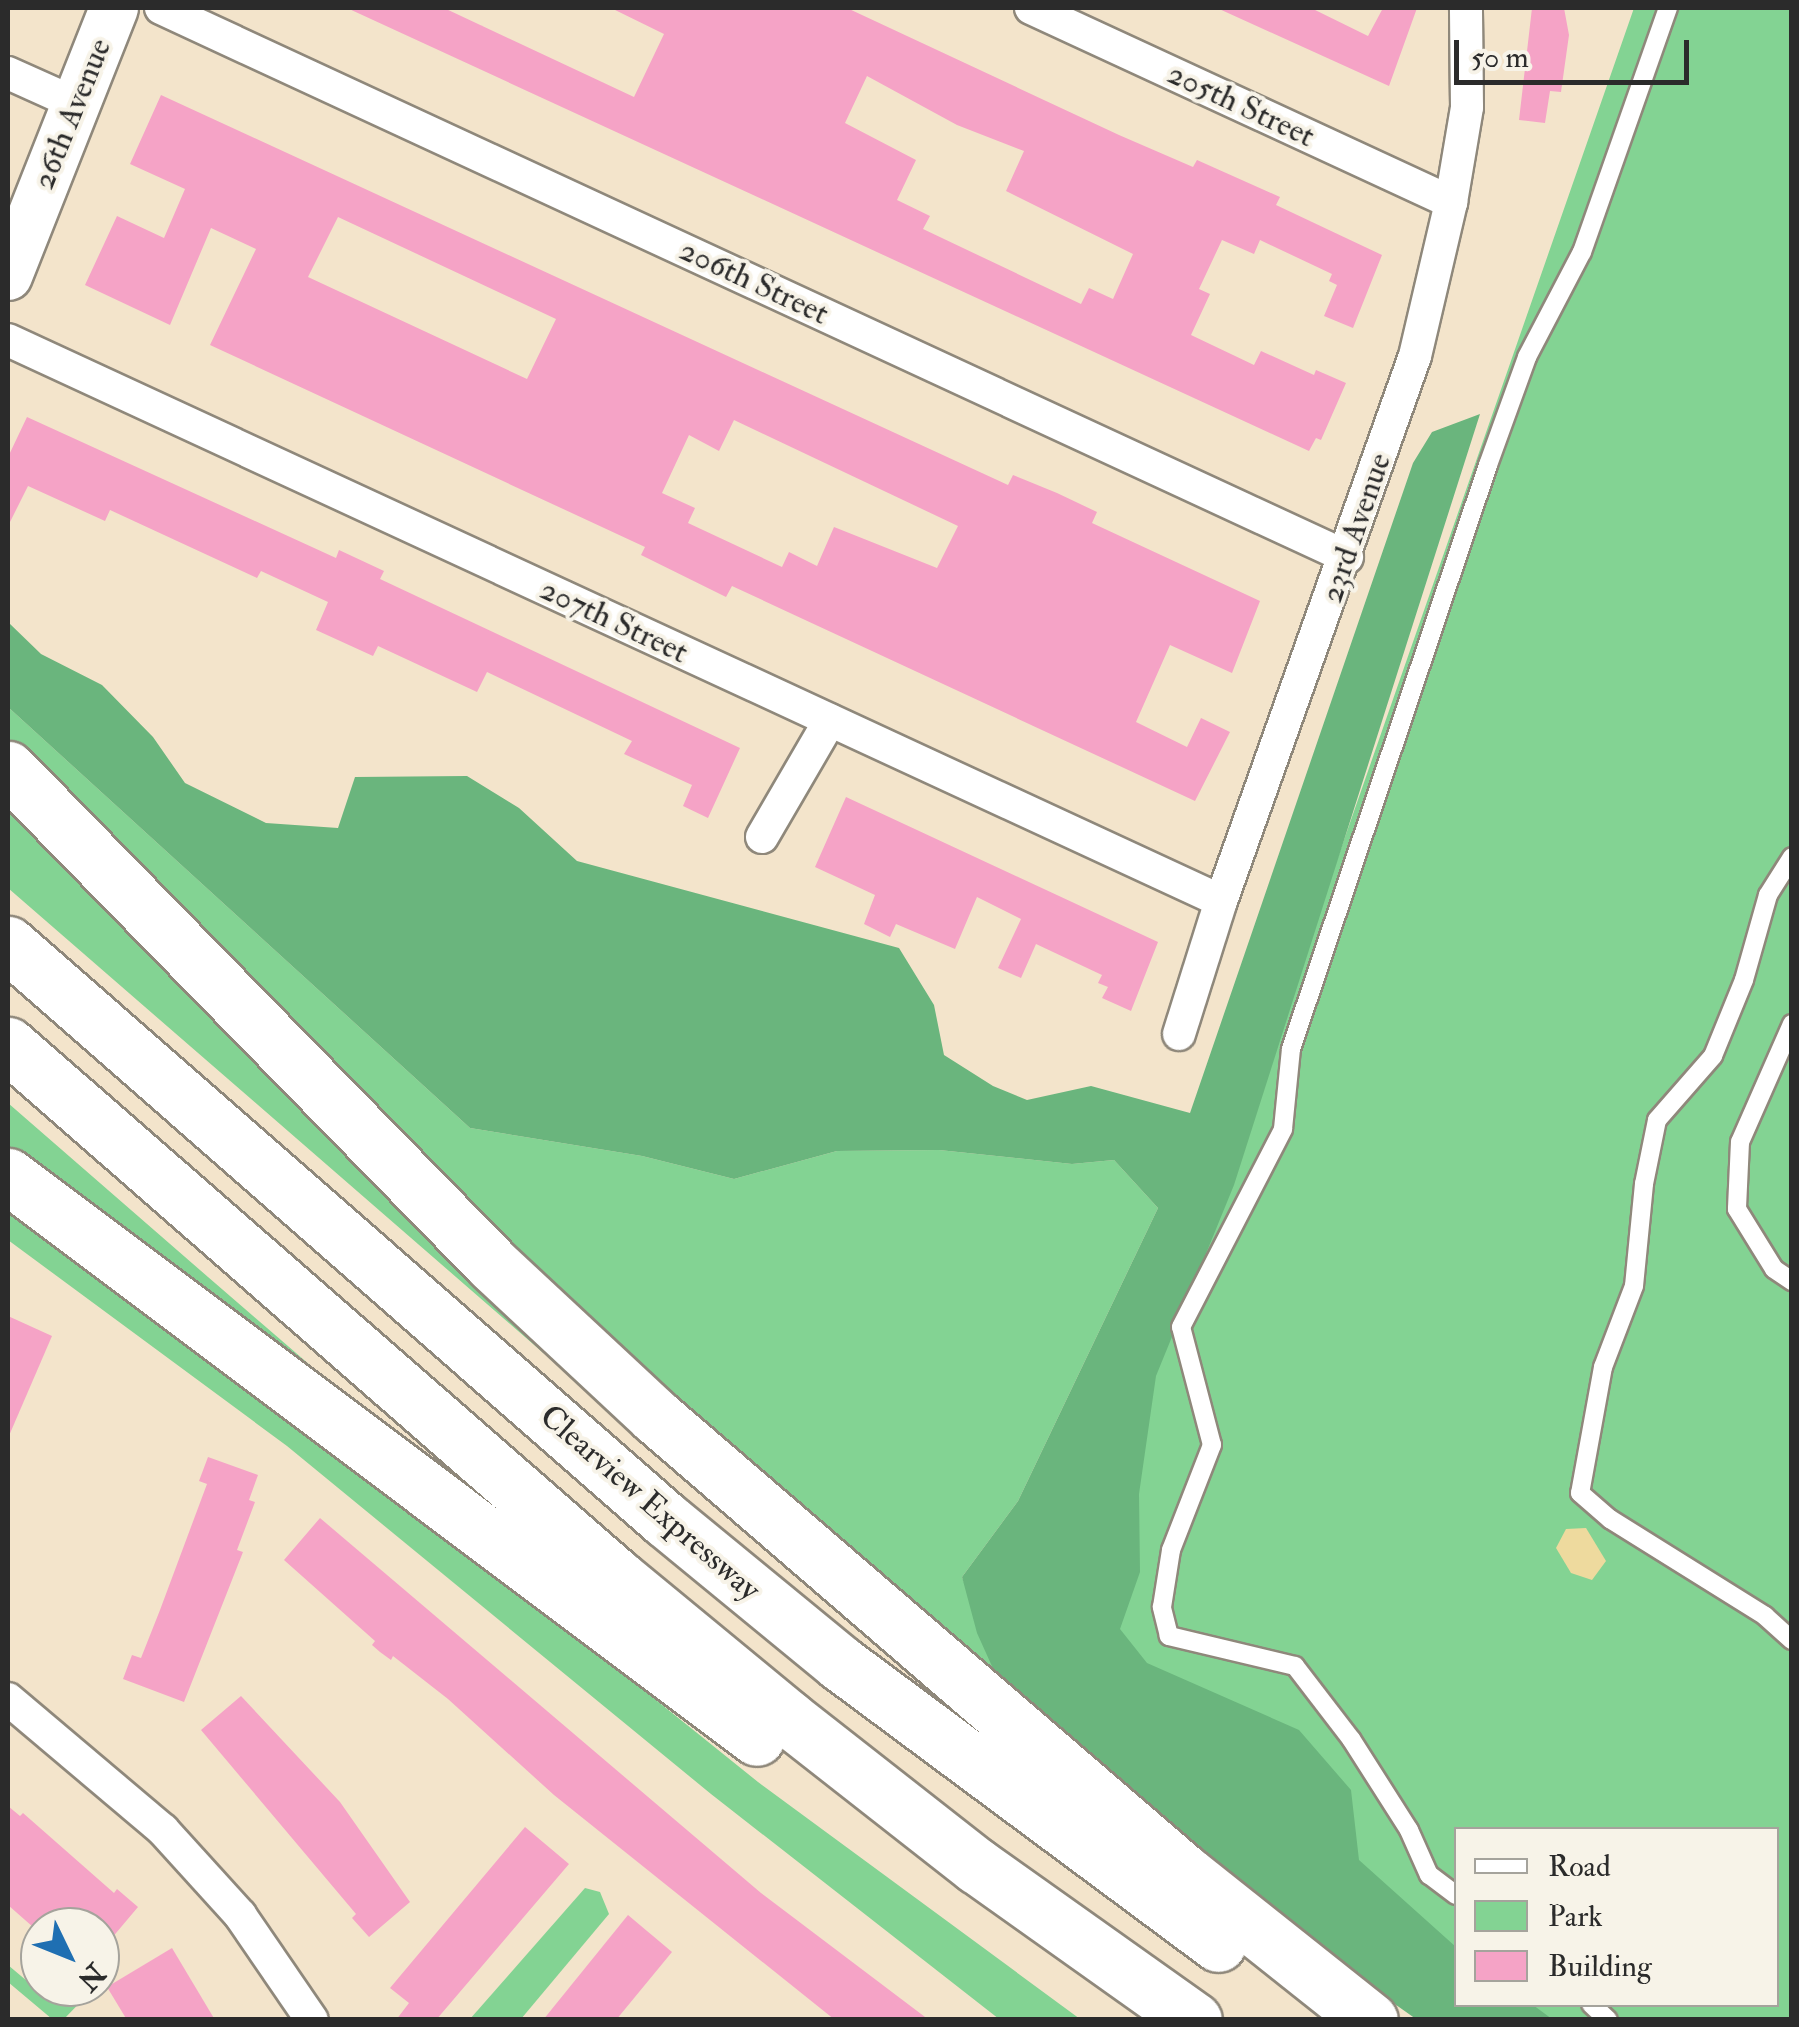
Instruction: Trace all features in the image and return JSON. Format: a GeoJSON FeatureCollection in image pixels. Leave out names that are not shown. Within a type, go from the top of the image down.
{"type":"FeatureCollection","features":[{"type":"Feature","properties":{"kind":"highway"},"geometry":{"type":"LineString","coordinates":[[8,768],[493,1265],[655,1416],[1185,1872],[1370,2020]]}},
{"type":"Feature","properties":{"kind":"highway","name":"Clearview Expressway"},"geometry":{"type":"LineString","coordinates":[[8,944],[666,1520],[840,1663],[1056,1826],[1328,2020]]}},
{"type":"Feature","properties":{"kind":"highway"},"geometry":{"type":"LineString","coordinates":[[8,1044],[617,1577],[977,1866],[1194,2020]]}},
{"type":"Feature","properties":{"kind":"highway"},"geometry":{"type":"LineString","coordinates":[[8,1176],[896,1842],[1147,2020]]}},
{"type":"Feature","properties":{"kind":"street","name":"26th Avenue"},"geometry":{"type":"LineString","coordinates":[[8,276],[114,8]]}},
{"type":"Feature","properties":{"kind":"street","name":"206th Street"},"geometry":{"type":"LineString","coordinates":[[161,8],[1347,557]]}},
{"type":"Feature","properties":{"kind":"street","name":"205th Street"},"geometry":{"type":"LineString","coordinates":[[1030,8],[1452,202]]}},
{"type":"Feature","properties":{"kind":"street","name":"23rd Avenue"},"geometry":{"type":"LineString","coordinates":[[1178,1034],[1221,901],[1347,557],[1415,356],[1452,202],[1467,107],[1466,8]]}},
{"type":"Feature","properties":{"kind":"street"},"geometry":{"type":"LineString","coordinates":[[8,72],[77,104]]}},
{"type":"Feature","properties":{"kind":"street","name":"207th Street"},"geometry":{"type":"LineString","coordinates":[[8,340],[1221,901]]}},
{"type":"Feature","properties":{"kind":"street"},"geometry":{"type":"LineString","coordinates":[[762,837],[830,720]]}},
{"type":"Feature","properties":{"kind":"street"},"geometry":{"type":"LineString","coordinates":[[8,1699],[163,1830],[240,1915],[312,2020]]}},
{"type":"Feature","properties":{"kind":"lane"},"geometry":{"type":"LineString","coordinates":[[1454,1893],[1429,1874],[1409,1830],[1351,1739],[1295,1666],[1169,1636],[1162,1608],[1171,1550],[1212,1446],[1180,1326],[1283,1128],[1291,1050],[1488,464],[1527,357],[1582,252],[1668,8]]}},
{"type":"Feature","properties":{"kind":"lane"},"geometry":{"type":"LineString","coordinates":[[1792,857],[1768,895],[1744,980],[1713,1056],[1657,1120],[1644,1184],[1634,1286],[1602,1368],[1580,1493],[1610,1519],[1765,1616],[1792,1640]]}},
{"type":"Feature","properties":{"kind":"lane"},"geometry":{"type":"LineString","coordinates":[[1792,1024],[1740,1142],[1737,1209],[1774,1269],[1792,1282]]}},
{"type":"Feature","properties":{"kind":"green space"},"geometry":{"type":"Polygon","coordinates":[[[1634,8],[1791,8],[1791,2019],[1474,2020],[1460,2007],[1779,2007],[1779,1827],[1454,1827],[1454,2002],[1034,1632],[1322,903],[1634,8]]]}},
{"type":"Feature","properties":{"kind":"green space"},"geometry":{"type":"Polygon","coordinates":[[[1480,414],[1234,1185],[1156,1376],[1139,1494],[1140,1572],[1120,1629],[1147,1663],[1299,1730],[1351,1790],[1359,1860],[1454,1945],[1454,2007],[1536,2007],[1552,2019],[1416,2019],[1212,1875],[1009,1704],[977,1633],[962,1577],[1018,1501],[1158,1208],[1114,1160],[1072,1164],[939,1150],[837,1151],[734,1179],[642,1156],[470,1128],[8,707],[8,622],[41,654],[102,685],[153,737],[185,783],[266,823],[338,828],[355,777],[467,776],[519,808],[577,861],[899,948],[934,1005],[944,1055],[993,1086],[1027,1100],[1091,1086],[1190,1113],[1413,463],[1432,432],[1480,414]]]}},
{"type":"Feature","properties":{"kind":"green space"},"geometry":{"type":"Polygon","coordinates":[[[8,707],[470,1128],[642,1156],[734,1179],[837,1151],[939,1150],[1072,1164],[1114,1160],[1158,1208],[1018,1501],[962,1577],[1009,1704],[561,1308],[8,758],[8,707]]]}},
{"type":"Feature","properties":{"kind":"green space"},"geometry":{"type":"Polygon","coordinates":[[[8,812],[402,1210],[745,1528],[8,888],[8,812]]]}},
{"type":"Feature","properties":{"kind":"green space"},"geometry":{"type":"Polygon","coordinates":[[[8,1103],[208,1277],[507,1535],[8,1162],[8,1103]]]}},
{"type":"Feature","properties":{"kind":"green space"},"geometry":{"type":"Polygon","coordinates":[[[8,1200],[483,1561],[758,1782],[1080,2019],[999,2019],[711,1794],[287,1446],[8,1240],[8,1200]]]}},
{"type":"Feature","properties":{"kind":"green space"},"geometry":{"type":"Polygon","coordinates":[[[585,1888],[600,1892],[609,1914],[521,2019],[470,2019],[585,1888]]]}},
{"type":"Feature","properties":{"kind":"green space"},"geometry":{"type":"Polygon","coordinates":[[[8,1965],[20,1975],[20,1992],[8,1982],[8,1965]]]}},
{"type":"Feature","properties":{"kind":"green space"},"geometry":{"type":"Polygon","coordinates":[[[38,2007],[76,2007],[64,2019],[52,2019],[38,2007]]]}},
{"type":"Feature","properties":{"kind":"sand"},"geometry":{"type":"Polygon","coordinates":[[[1586,1528],[1606,1561],[1592,1580],[1571,1573],[1556,1548],[1566,1529],[1586,1528]]]}},
{"type":"Feature","properties":{"kind":"building"},"geometry":{"type":"Polygon","coordinates":[[[347,8],[444,8],[634,97],[664,34],[611,8],[847,8],[1119,135],[1193,167],[1197,160],[1280,197],[1276,205],[1382,255],[1353,328],[1324,316],[1337,285],[1329,281],[1332,274],[1260,240],[1254,254],[1222,240],[1199,289],[1210,294],[1191,335],[1254,365],[1261,351],[1314,375],[1316,370],[1346,383],[1321,440],[1316,438],[1309,451],[347,8]],[[867,76],[845,123],[916,160],[897,200],[930,216],[923,229],[1081,304],[1089,288],[1113,299],[1133,254],[1006,191],[1024,151],[957,125],[867,76]]]}},
{"type":"Feature","properties":{"kind":"building"},"geometry":{"type":"Polygon","coordinates":[[[1217,8],[1311,8],[1368,36],[1383,8],[1417,8],[1389,86],[1217,8]]]}},
{"type":"Feature","properties":{"kind":"building"},"geometry":{"type":"Polygon","coordinates":[[[1532,8],[1564,8],[1569,35],[1561,92],[1550,91],[1545,123],[1519,120],[1532,8]]]}},
{"type":"Feature","properties":{"kind":"building"},"geometry":{"type":"Polygon","coordinates":[[[161,95],[1008,485],[1013,475],[1057,493],[1097,512],[1092,523],[1260,601],[1232,673],[1170,645],[1136,722],[1187,747],[1201,718],[1230,732],[1195,801],[732,586],[726,597],[641,555],[645,547],[210,345],[256,249],[211,228],[170,325],[85,285],[117,216],[164,238],[185,189],[130,164],[161,95]],[[338,217],[308,277],[527,379],[556,319],[338,217]],[[734,420],[719,451],[689,435],[662,493],[695,508],[688,523],[782,567],[789,552],[817,566],[834,527],[937,568],[958,526],[734,420]]]}},
{"type":"Feature","properties":{"kind":"building"},"geometry":{"type":"Polygon","coordinates":[[[27,417],[336,558],[339,550],[384,571],[380,579],[740,748],[708,818],[683,806],[692,785],[624,754],[632,741],[487,672],[477,692],[378,646],[373,656],[316,630],[328,602],[261,571],[257,578],[110,510],[105,521],[28,486],[8,526],[8,457],[27,417]]]}},
{"type":"Feature","properties":{"kind":"building"},"geometry":{"type":"Polygon","coordinates":[[[846,797],[1158,942],[1131,1011],[1102,998],[1108,987],[1098,983],[1102,975],[1036,944],[1021,978],[998,968],[1021,919],[977,897],[955,949],[896,924],[890,937],[864,924],[875,895],[815,867],[846,797]]]}},
{"type":"Feature","properties":{"kind":"building"},"geometry":{"type":"Polygon","coordinates":[[[8,1316],[52,1336],[8,1438],[8,1316]]]}},
{"type":"Feature","properties":{"kind":"building"},"geometry":{"type":"Polygon","coordinates":[[[208,1457],[258,1475],[249,1500],[255,1502],[237,1550],[243,1552],[184,1702],[123,1679],[132,1655],[141,1658],[160,1610],[207,1484],[199,1481],[208,1457]]]}},
{"type":"Feature","properties":{"kind":"building"},"geometry":{"type":"Polygon","coordinates":[[[320,1518],[761,1893],[929,2020],[835,2020],[554,1795],[448,1699],[393,1656],[391,1660],[380,1652],[372,1645],[375,1641],[284,1560],[320,1518]]]}},
{"type":"Feature","properties":{"kind":"building"},"geometry":{"type":"Polygon","coordinates":[[[241,1696],[340,1802],[410,1902],[369,1937],[352,1918],[356,1914],[201,1730],[241,1696]]]}},
{"type":"Feature","properties":{"kind":"building"},"geometry":{"type":"Polygon","coordinates":[[[8,1806],[20,1816],[23,1813],[114,1893],[117,1889],[138,1907],[120,1928],[120,1907],[20,1907],[20,1916],[8,1905],[8,1806]]]}},
{"type":"Feature","properties":{"kind":"building"},"geometry":{"type":"Polygon","coordinates":[[[525,1827],[569,1864],[436,2020],[396,2020],[409,2003],[390,1988],[525,1827]]]}},
{"type":"Feature","properties":{"kind":"building"},"geometry":{"type":"Polygon","coordinates":[[[628,1915],[672,1952],[616,2020],[543,2020],[628,1915]]]}},
{"type":"Feature","properties":{"kind":"building"},"geometry":{"type":"Polygon","coordinates":[[[172,1948],[215,2020],[127,2020],[119,2007],[120,1979],[172,1948]]]}}]}
